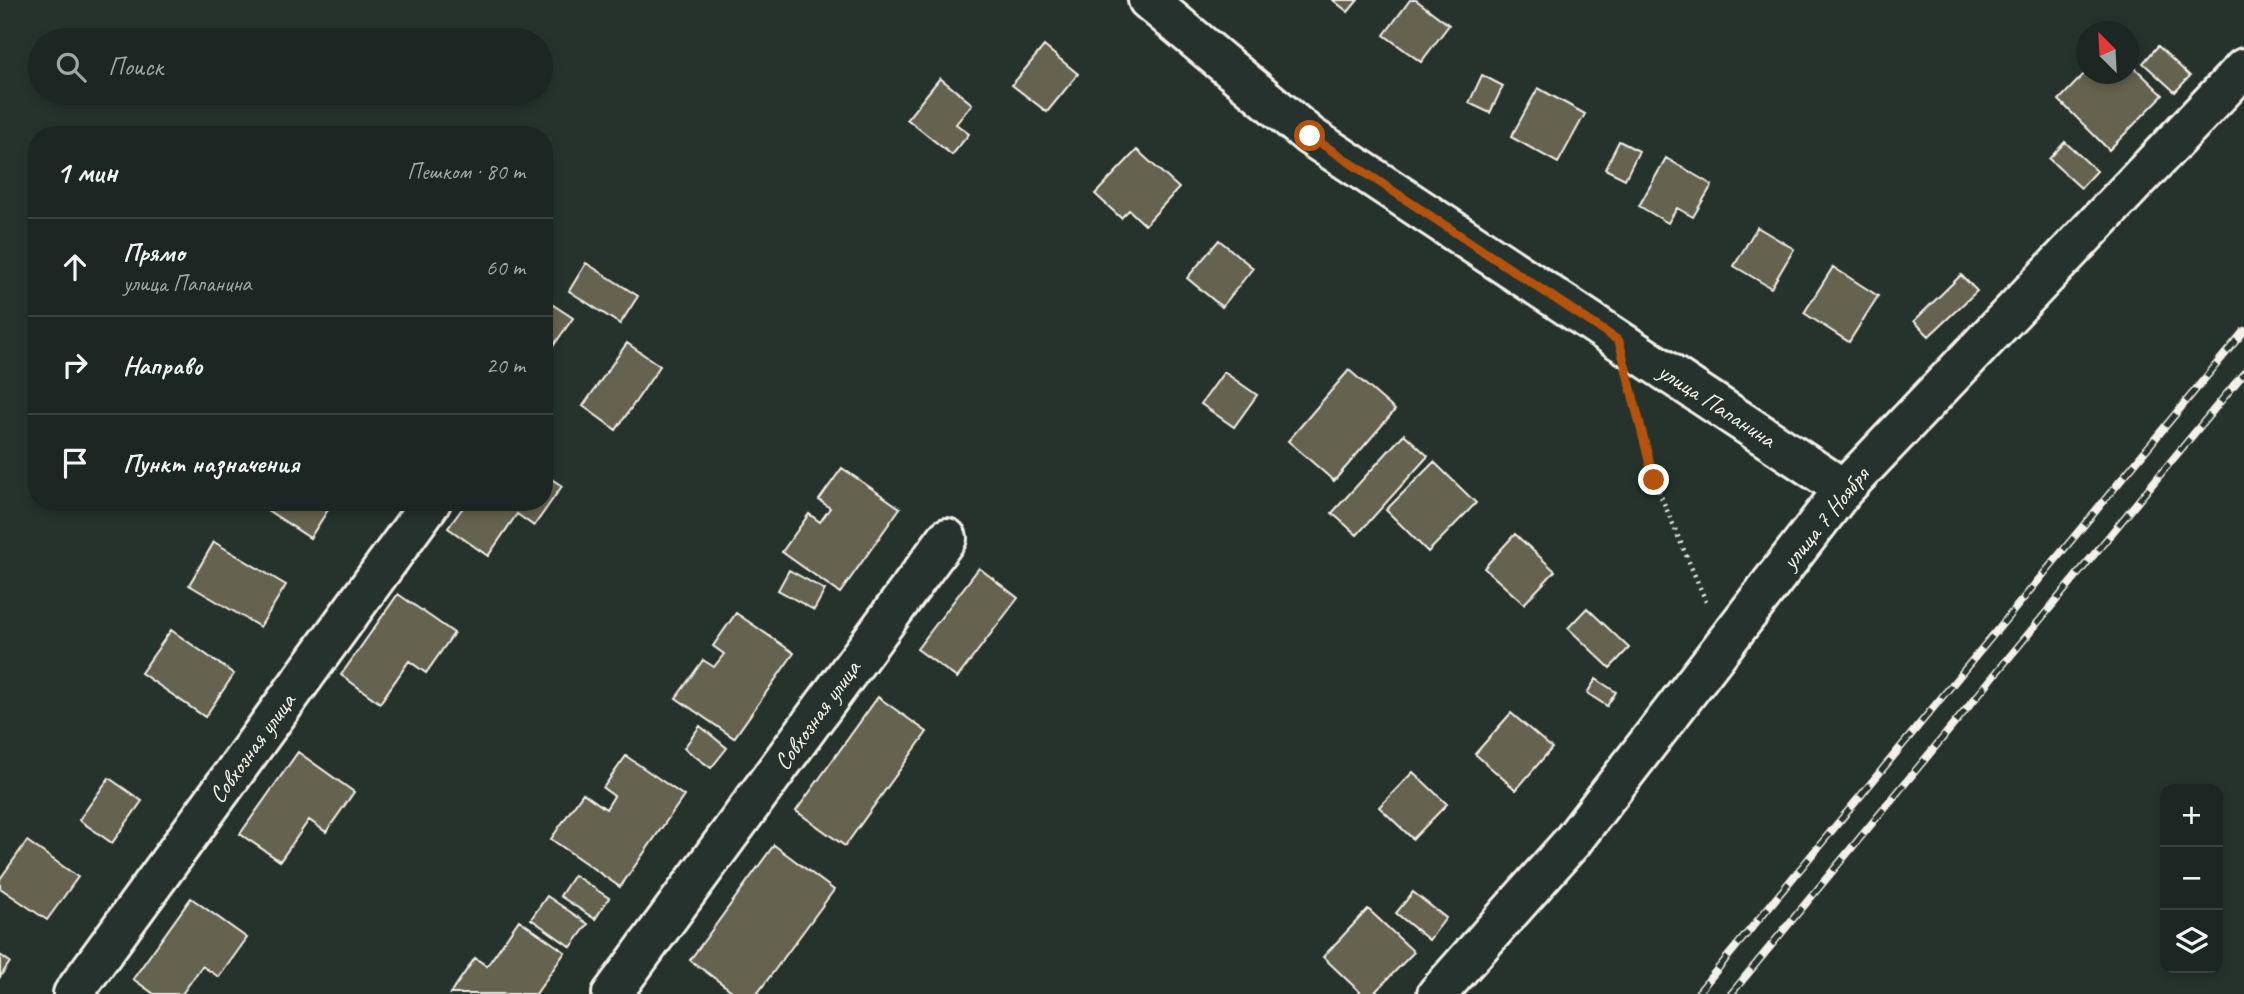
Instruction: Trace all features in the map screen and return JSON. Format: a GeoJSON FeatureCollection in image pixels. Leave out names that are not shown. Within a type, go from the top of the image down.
{"type":"FeatureCollection","features":[{"type":"Feature","properties":{"kind":"street","name":"улица Папанина"},"geometry":{"type":"LineString","coordinates":[[1148,0],[1310,136],[1844,489]]}},
{"type":"Feature","properties":{"kind":"street","name":"улица 7 Ноября"},"geometry":{"type":"LineString","coordinates":[[1437,994],[1571,843],[1844,489],[2244,68]]}},
{"type":"Feature","properties":{"kind":"street","name":"Совхозная улица"},"geometry":{"type":"LineString","coordinates":[[73,994],[424,511]]}},
{"type":"Feature","properties":{"kind":"street","name":"Совхозная улица"},"geometry":{"type":"LineString","coordinates":[[612,994],[947,538]]}},
{"type":"Feature","properties":{"kind":"path"},"geometry":{"type":"LineString","coordinates":[[1619,341],[1654,480],[1725,645]]}},
{"type":"Feature","properties":{"kind":"building"},"geometry":{"type":"Polygon","coordinates":[[[1333,0],[1358,0],[1348,12],[1333,0]]]}},
{"type":"Feature","properties":{"kind":"building"},"geometry":{"type":"Polygon","coordinates":[[[1410,0],[1416,0],[1449,25],[1421,62],[1384,35],[1410,0]]]}},
{"type":"Feature","properties":{"kind":"building"},"geometry":{"type":"Polygon","coordinates":[[[1044,46],[1078,74],[1047,112],[1012,85],[1044,46]]]}},
{"type":"Feature","properties":{"kind":"building"},"geometry":{"type":"Polygon","coordinates":[[[2158,46],[2190,76],[2175,92],[2143,63],[2158,46]]]}},
{"type":"Feature","properties":{"kind":"building"},"geometry":{"type":"Polygon","coordinates":[[[2139,72],[2163,95],[2109,150],[2059,100],[2076,82],[2139,84],[2139,72]]]}},
{"type":"Feature","properties":{"kind":"building"},"geometry":{"type":"Polygon","coordinates":[[[1482,75],[1503,86],[1490,113],[1469,103],[1482,75]]]}},
{"type":"Feature","properties":{"kind":"building"},"geometry":{"type":"Polygon","coordinates":[[[940,78],[972,104],[956,124],[969,134],[952,155],[907,119],[940,78]]]}},
{"type":"Feature","properties":{"kind":"building"},"geometry":{"type":"Polygon","coordinates":[[[1538,88],[1585,114],[1558,163],[1511,137],[1538,88]]]}},
{"type":"Feature","properties":{"kind":"building"},"geometry":{"type":"Polygon","coordinates":[[[1619,141],[1639,151],[1625,179],[1605,169],[1619,141]]]}},
{"type":"Feature","properties":{"kind":"building"},"geometry":{"type":"Polygon","coordinates":[[[2065,142],[2097,171],[2081,188],[2049,159],[2065,142]]]}},
{"type":"Feature","properties":{"kind":"building"},"geometry":{"type":"Polygon","coordinates":[[[1137,150],[1179,188],[1145,225],[1129,210],[1121,218],[1095,194],[1137,150]]]}},
{"type":"Feature","properties":{"kind":"building"},"geometry":{"type":"Polygon","coordinates":[[[1666,158],[1712,185],[1693,217],[1677,208],[1668,223],[1639,206],[1666,158]]]}},
{"type":"Feature","properties":{"kind":"building"},"geometry":{"type":"Polygon","coordinates":[[[1757,227],[1794,249],[1771,288],[1734,266],[1757,227]]]}},
{"type":"Feature","properties":{"kind":"building"},"geometry":{"type":"Polygon","coordinates":[[[1219,240],[1253,268],[1222,307],[1187,278],[1219,240]]]}},
{"type":"Feature","properties":{"kind":"building"},"geometry":{"type":"Polygon","coordinates":[[[586,263],[638,296],[620,324],[569,291],[586,263]]]}},
{"type":"Feature","properties":{"kind":"building"},"geometry":{"type":"Polygon","coordinates":[[[1833,267],[1878,296],[1849,342],[1804,313],[1833,267]]]}},
{"type":"Feature","properties":{"kind":"building"},"geometry":{"type":"Polygon","coordinates":[[[1961,275],[1977,291],[1929,336],[1914,321],[1961,275]]]}},
{"type":"Feature","properties":{"kind":"building"},"geometry":{"type":"Polygon","coordinates":[[[553,305],[573,318],[553,346],[553,305]]]}},
{"type":"Feature","properties":{"kind":"building"},"geometry":{"type":"Polygon","coordinates":[[[627,343],[660,366],[616,430],[583,406],[627,343]]]}},
{"type":"Feature","properties":{"kind":"building"},"geometry":{"type":"Polygon","coordinates":[[[1349,370],[1395,410],[1334,481],[1288,441],[1349,370]]]}},
{"type":"Feature","properties":{"kind":"building"},"geometry":{"type":"Polygon","coordinates":[[[1224,372],[1257,395],[1234,427],[1201,404],[1224,372]]]}},
{"type":"Feature","properties":{"kind":"building"},"geometry":{"type":"Polygon","coordinates":[[[1404,434],[1428,456],[1357,535],[1332,513],[1404,434]]]}},
{"type":"Feature","properties":{"kind":"building"},"geometry":{"type":"Polygon","coordinates":[[[1434,462],[1476,503],[1428,552],[1386,510],[1434,462]]]}},
{"type":"Feature","properties":{"kind":"building"},"geometry":{"type":"Polygon","coordinates":[[[842,468],[900,508],[840,593],[782,552],[809,514],[820,522],[830,508],[819,500],[842,468]]]}},
{"type":"Feature","properties":{"kind":"building"},"geometry":{"type":"Polygon","coordinates":[[[553,480],[562,486],[553,499],[553,480]]]}},
{"type":"Feature","properties":{"kind":"building"},"geometry":{"type":"Polygon","coordinates":[[[269,511],[327,511],[310,538],[269,511]]]}},
{"type":"Feature","properties":{"kind":"building"},"geometry":{"type":"Polygon","coordinates":[[[460,511],[544,511],[534,526],[517,514],[488,556],[448,528],[460,511]]]}},
{"type":"Feature","properties":{"kind":"building"},"geometry":{"type":"Polygon","coordinates":[[[1515,534],[1555,571],[1524,604],[1484,568],[1515,534]]]}},
{"type":"Feature","properties":{"kind":"building"},"geometry":{"type":"Polygon","coordinates":[[[214,542],[286,585],[260,627],[189,585],[214,542]]]}},
{"type":"Feature","properties":{"kind":"building"},"geometry":{"type":"Polygon","coordinates":[[[979,568],[1018,598],[957,678],[917,649],[979,568]]]}},
{"type":"Feature","properties":{"kind":"building"},"geometry":{"type":"Polygon","coordinates":[[[789,570],[825,590],[814,610],[778,590],[789,570]]]}},
{"type":"Feature","properties":{"kind":"building"},"geometry":{"type":"Polygon","coordinates":[[[398,594],[454,633],[426,673],[409,661],[380,703],[341,675],[398,594]]]}},
{"type":"Feature","properties":{"kind":"building"},"geometry":{"type":"Polygon","coordinates":[[[1587,608],[1629,648],[1610,668],[1568,628],[1587,608]]]}},
{"type":"Feature","properties":{"kind":"building"},"geometry":{"type":"Polygon","coordinates":[[[736,613],[794,653],[734,738],[676,698],[703,660],[714,667],[724,654],[713,646],[736,613]]]}},
{"type":"Feature","properties":{"kind":"building"},"geometry":{"type":"Polygon","coordinates":[[[171,630],[234,674],[205,717],[141,673],[171,630]]]}},
{"type":"Feature","properties":{"kind":"building"},"geometry":{"type":"Polygon","coordinates":[[[1596,679],[1616,692],[1607,706],[1587,693],[1596,679]]]}},
{"type":"Feature","properties":{"kind":"building"},"geometry":{"type":"Polygon","coordinates":[[[878,697],[927,732],[845,846],[796,811],[878,697]]]}},
{"type":"Feature","properties":{"kind":"building"},"geometry":{"type":"Polygon","coordinates":[[[1511,713],[1552,748],[1516,790],[1475,754],[1511,713]]]}},
{"type":"Feature","properties":{"kind":"building"},"geometry":{"type":"Polygon","coordinates":[[[700,726],[727,748],[711,768],[684,748],[700,726]]]}},
{"type":"Feature","properties":{"kind":"building"},"geometry":{"type":"Polygon","coordinates":[[[298,752],[354,792],[326,832],[309,820],[280,861],[240,834],[298,752]]]}},
{"type":"Feature","properties":{"kind":"building"},"geometry":{"type":"Polygon","coordinates":[[[626,756],[684,796],[620,887],[551,839],[583,793],[606,809],[614,796],[603,788],[626,756]]]}},
{"type":"Feature","properties":{"kind":"building"},"geometry":{"type":"Polygon","coordinates":[[[1413,772],[1447,804],[1413,839],[1379,807],[1413,772]]]}},
{"type":"Feature","properties":{"kind":"building"},"geometry":{"type":"Polygon","coordinates":[[[109,778],[142,801],[112,843],[79,820],[109,778]]]}},
{"type":"Feature","properties":{"kind":"building"},"geometry":{"type":"Polygon","coordinates":[[[27,841],[78,877],[47,920],[0,888],[0,879],[27,841]]]}},
{"type":"Feature","properties":{"kind":"building"},"geometry":{"type":"Polygon","coordinates":[[[774,845],[834,890],[757,994],[736,994],[690,960],[774,845]]]}},
{"type":"Feature","properties":{"kind":"building"},"geometry":{"type":"Polygon","coordinates":[[[574,875],[609,898],[595,919],[560,896],[574,875]]]}},
{"type":"Feature","properties":{"kind":"building"},"geometry":{"type":"Polygon","coordinates":[[[1413,892],[1446,918],[1429,940],[1396,913],[1413,892]]]}},
{"type":"Feature","properties":{"kind":"building"},"geometry":{"type":"Polygon","coordinates":[[[547,896],[588,924],[571,947],[531,919],[547,896]]]}},
{"type":"Feature","properties":{"kind":"building"},"geometry":{"type":"Polygon","coordinates":[[[191,898],[247,938],[219,977],[202,966],[182,994],[154,994],[133,979],[191,898]]]}},
{"type":"Feature","properties":{"kind":"building"},"geometry":{"type":"Polygon","coordinates":[[[1368,909],[1414,952],[1373,994],[1362,994],[1323,957],[1368,909]]]}},
{"type":"Feature","properties":{"kind":"building"},"geometry":{"type":"Polygon","coordinates":[[[519,920],[565,952],[536,994],[450,994],[475,958],[487,966],[519,920]]]}},
{"type":"Feature","properties":{"kind":"building"},"geometry":{"type":"Polygon","coordinates":[[[0,955],[10,962],[0,977],[0,955]]]}},
{"type":"Feature","properties":{"kind":"railway"},"geometry":{"type":"LineString","coordinates":[[1697,994],[2244,331]]}},
{"type":"Feature","properties":{"kind":"railway"},"geometry":{"type":"LineString","coordinates":[[1731,994],[2244,373]]}},
{"type":"Feature","properties":{"kind":"route"},"geometry":{"type":"LineString","coordinates":[[1310,136],[1619,341],[1654,480]]}}]}
